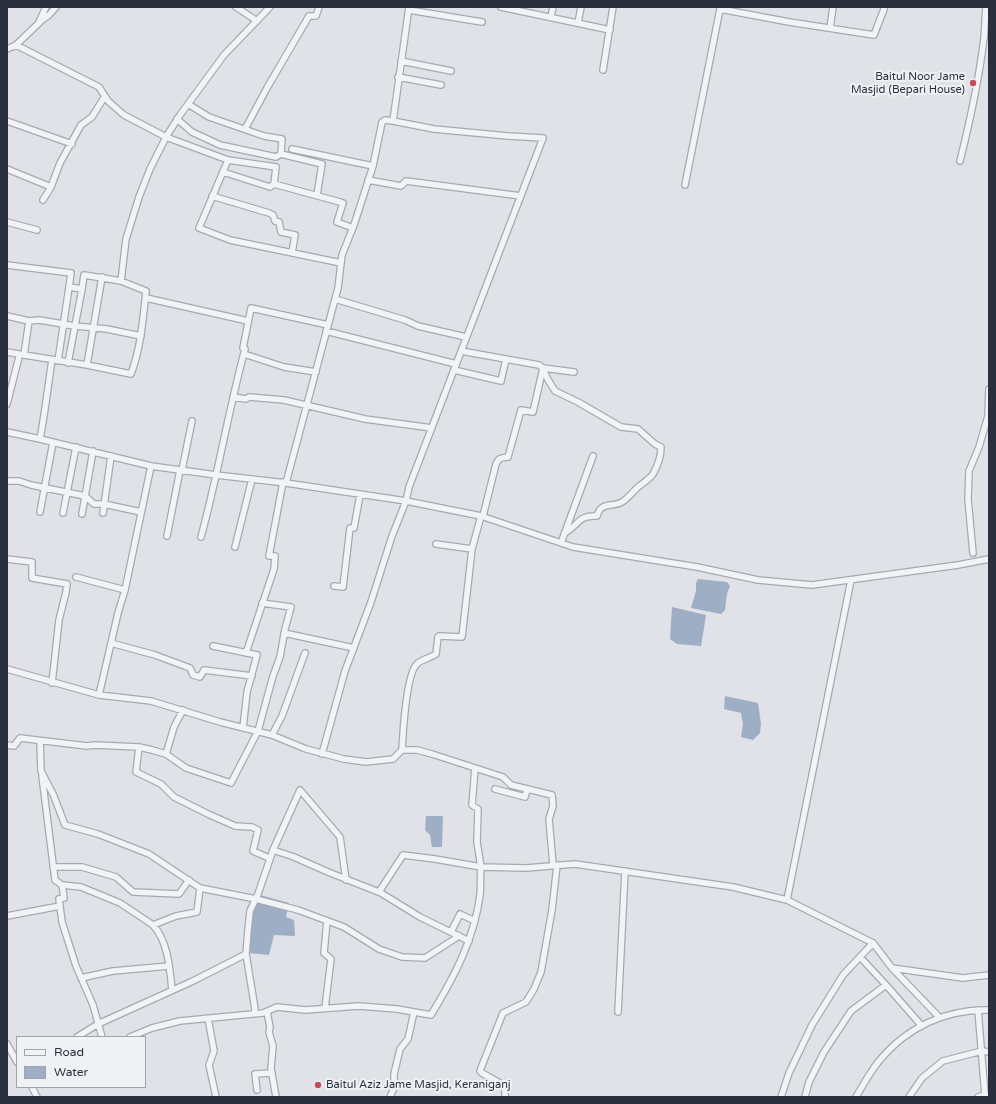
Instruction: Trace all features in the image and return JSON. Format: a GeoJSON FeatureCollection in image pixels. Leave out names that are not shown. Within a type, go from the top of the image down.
{"type":"FeatureCollection","features":[{"type":"Feature","properties":{"kind":"street"},"geometry":{"type":"LineString","coordinates":[[38,24],[46,7]]}},
{"type":"Feature","properties":{"kind":"street"},"geometry":{"type":"LineString","coordinates":[[7,49],[16,45],[56,7]]}},
{"type":"Feature","properties":{"kind":"street"},"geometry":{"type":"LineString","coordinates":[[236,7],[257,21]]}},
{"type":"Feature","properties":{"kind":"street"},"geometry":{"type":"LineString","coordinates":[[121,281],[126,239],[139,197],[150,169],[166,137],[177,119],[230,48],[270,7]]}},
{"type":"Feature","properties":{"kind":"street"},"geometry":{"type":"LineString","coordinates":[[245,129],[305,22],[309,16],[316,16],[319,7]]}},
{"type":"Feature","properties":{"kind":"street"},"geometry":{"type":"LineString","coordinates":[[501,7],[529,10],[551,17],[610,30]]}},
{"type":"Feature","properties":{"kind":"street"},"geometry":{"type":"LineString","coordinates":[[551,17],[553,7]]}},
{"type":"Feature","properties":{"kind":"street"},"geometry":{"type":"LineString","coordinates":[[578,22],[581,7]]}},
{"type":"Feature","properties":{"kind":"street"},"geometry":{"type":"LineString","coordinates":[[603,70],[614,7]]}},
{"type":"Feature","properties":{"kind":"street"},"geometry":{"type":"LineString","coordinates":[[830,28],[833,7]]}},
{"type":"Feature","properties":{"kind":"street"},"geometry":{"type":"LineString","coordinates":[[960,161],[968,128],[979,68],[986,7]]}},
{"type":"Feature","properties":{"kind":"street"},"geometry":{"type":"LineString","coordinates":[[392,121],[409,8],[482,22]]}},
{"type":"Feature","properties":{"kind":"street"},"geometry":{"type":"LineString","coordinates":[[685,185],[720,9],[782,21],[874,35],[884,9]]}},
{"type":"Feature","properties":{"kind":"street"},"geometry":{"type":"LineString","coordinates":[[16,45],[99,87],[108,101],[124,115],[166,137],[228,160],[276,167],[274,184]]}},
{"type":"Feature","properties":{"kind":"street"},"geometry":{"type":"LineString","coordinates":[[401,62],[451,71]]}},
{"type":"Feature","properties":{"kind":"street"},"geometry":{"type":"LineString","coordinates":[[398,77],[441,85]]}},
{"type":"Feature","properties":{"kind":"street"},"geometry":{"type":"LineString","coordinates":[[43,200],[51,187],[60,163],[72,144],[81,125],[92,117],[105,96]]}},
{"type":"Feature","properties":{"kind":"street"},"geometry":{"type":"LineString","coordinates":[[188,104],[209,117],[264,136],[282,139],[281,154]]}},
{"type":"Feature","properties":{"kind":"street"},"geometry":{"type":"LineString","coordinates":[[177,119],[192,132],[220,145],[276,157],[281,154],[322,164],[317,196]]}},
{"type":"Feature","properties":{"kind":"street"},"geometry":{"type":"LineString","coordinates":[[246,653],[274,569],[275,556],[269,556],[285,482],[338,288],[342,255],[353,228],[373,166],[382,122],[385,120],[434,129],[543,138],[409,487],[406,501],[392,536],[371,602],[343,678],[322,754]]}},
{"type":"Feature","properties":{"kind":"street"},"geometry":{"type":"LineString","coordinates":[[7,121],[72,144]]}},
{"type":"Feature","properties":{"kind":"street"},"geometry":{"type":"LineString","coordinates":[[292,149],[373,166]]}},
{"type":"Feature","properties":{"kind":"street"},"geometry":{"type":"LineString","coordinates":[[228,160],[199,228],[230,240],[341,263]]}},
{"type":"Feature","properties":{"kind":"street"},"geometry":{"type":"LineString","coordinates":[[7,169],[51,187]]}},
{"type":"Feature","properties":{"kind":"street"},"geometry":{"type":"LineString","coordinates":[[223,172],[270,187],[274,184],[343,203],[337,222],[353,228]]}},
{"type":"Feature","properties":{"kind":"street"},"geometry":{"type":"LineString","coordinates":[[368,180],[401,186],[406,182],[521,196]]}},
{"type":"Feature","properties":{"kind":"street"},"geometry":{"type":"LineString","coordinates":[[212,196],[274,215],[275,221],[279,222],[281,232],[295,235],[292,253]]}},
{"type":"Feature","properties":{"kind":"street"},"geometry":{"type":"LineString","coordinates":[[7,222],[37,230]]}},
{"type":"Feature","properties":{"kind":"street"},"geometry":{"type":"LineString","coordinates":[[7,265],[71,273],[64,324],[47,392],[47,401],[40,439]]}},
{"type":"Feature","properties":{"kind":"street"},"geometry":{"type":"LineString","coordinates":[[7,352],[22,356],[68,363],[87,365],[131,374],[141,336],[146,292],[121,281],[84,275],[68,363]]}},
{"type":"Feature","properties":{"kind":"street"},"geometry":{"type":"LineString","coordinates":[[87,365],[102,278]]}},
{"type":"Feature","properties":{"kind":"street"},"geometry":{"type":"LineString","coordinates":[[69,287],[82,289]]}},
{"type":"Feature","properties":{"kind":"street"},"geometry":{"type":"LineString","coordinates":[[146,298],[248,321]]}},
{"type":"Feature","properties":{"kind":"street"},"geometry":{"type":"LineString","coordinates":[[335,299],[405,320],[418,326],[466,337]]}},
{"type":"Feature","properties":{"kind":"street"},"geometry":{"type":"LineString","coordinates":[[201,538],[212,497],[233,397],[245,350],[242,348],[252,308],[327,328],[500,381],[506,359]]}},
{"type":"Feature","properties":{"kind":"street"},"geometry":{"type":"LineString","coordinates":[[7,316],[29,321],[39,320],[75,326],[108,329],[141,336]]}},
{"type":"Feature","properties":{"kind":"street"},"geometry":{"type":"LineString","coordinates":[[7,404],[22,356],[29,321]]}},
{"type":"Feature","properties":{"kind":"street"},"geometry":{"type":"LineString","coordinates":[[461,351],[539,365],[543,368],[574,372]]}},
{"type":"Feature","properties":{"kind":"street"},"geometry":{"type":"LineString","coordinates":[[244,354],[284,367],[316,372]]}},
{"type":"Feature","properties":{"kind":"street"},"geometry":{"type":"LineString","coordinates":[[402,750],[409,680],[415,665],[418,662],[430,658],[436,654],[439,636],[462,637],[472,550],[496,464],[498,459],[501,457],[508,457],[520,410],[534,412],[543,368]]}},
{"type":"Feature","properties":{"kind":"street"},"geometry":{"type":"LineString","coordinates":[[543,368],[555,392],[578,402],[621,427],[638,429],[655,444],[661,447],[661,454],[652,475],[638,486],[623,502],[605,506],[598,510],[597,516],[583,517],[573,528],[565,533]]}},
{"type":"Feature","properties":{"kind":"street"},"geometry":{"type":"LineString","coordinates":[[973,553],[968,499],[970,471],[988,416],[989,389]]}},
{"type":"Feature","properties":{"kind":"street"},"geometry":{"type":"LineString","coordinates":[[233,397],[246,399],[249,397],[284,400],[365,419],[432,428]]}},
{"type":"Feature","properties":{"kind":"street"},"geometry":{"type":"LineString","coordinates":[[167,536],[192,421]]}},
{"type":"Feature","properties":{"kind":"street"},"geometry":{"type":"LineString","coordinates":[[7,432],[76,447],[151,466],[216,475],[285,482],[360,495],[406,501],[482,516],[573,547],[694,567],[758,580],[812,585],[958,565],[989,559]]}},
{"type":"Feature","properties":{"kind":"street"},"geometry":{"type":"LineString","coordinates":[[40,512],[53,442]]}},
{"type":"Feature","properties":{"kind":"street"},"geometry":{"type":"LineString","coordinates":[[64,513],[76,447]]}},
{"type":"Feature","properties":{"kind":"street"},"geometry":{"type":"LineString","coordinates":[[82,514],[93,452]]}},
{"type":"Feature","properties":{"kind":"street"},"geometry":{"type":"LineString","coordinates":[[103,513],[111,456]]}},
{"type":"Feature","properties":{"kind":"street"},"geometry":{"type":"LineString","coordinates":[[561,543],[593,456]]}},
{"type":"Feature","properties":{"kind":"street"},"geometry":{"type":"LineString","coordinates":[[99,695],[125,590],[151,466]]}},
{"type":"Feature","properties":{"kind":"street"},"geometry":{"type":"LineString","coordinates":[[235,547],[252,479]]}},
{"type":"Feature","properties":{"kind":"street"},"geometry":{"type":"LineString","coordinates":[[7,481],[19,481],[44,488],[85,496],[94,504],[104,504],[141,512]]}},
{"type":"Feature","properties":{"kind":"street"},"geometry":{"type":"LineString","coordinates":[[334,586],[343,587],[350,528],[354,528],[360,495]]}},
{"type":"Feature","properties":{"kind":"street"},"geometry":{"type":"LineString","coordinates":[[436,544],[472,550]]}},
{"type":"Feature","properties":{"kind":"street"},"geometry":{"type":"LineString","coordinates":[[7,559],[32,562],[32,578],[67,584],[59,620],[52,683]]}},
{"type":"Feature","properties":{"kind":"street"},"geometry":{"type":"LineString","coordinates":[[76,577],[125,590]]}},
{"type":"Feature","properties":{"kind":"street"},"geometry":{"type":"LineString","coordinates":[[787,900],[851,580]]}},
{"type":"Feature","properties":{"kind":"street"},"geometry":{"type":"LineString","coordinates":[[7,745],[14,746],[20,738],[87,746],[139,747],[166,754],[186,768],[231,783],[258,731],[280,656],[291,607],[262,603]]}},
{"type":"Feature","properties":{"kind":"street"},"geometry":{"type":"LineString","coordinates":[[284,633],[354,648]]}},
{"type":"Feature","properties":{"kind":"street"},"geometry":{"type":"LineString","coordinates":[[111,643],[155,655],[190,668],[193,675],[200,677],[204,670],[252,676]]}},
{"type":"Feature","properties":{"kind":"street"},"geometry":{"type":"LineString","coordinates":[[213,646],[258,655],[248,692],[243,728]]}},
{"type":"Feature","properties":{"kind":"street"},"geometry":{"type":"LineString","coordinates":[[272,735],[282,716],[306,653]]}},
{"type":"Feature","properties":{"kind":"street"},"geometry":{"type":"LineString","coordinates":[[7,669],[52,683],[99,695],[151,701],[272,735],[322,754],[344,759],[366,762],[393,759],[402,750],[407,749],[422,751],[503,777],[511,786],[552,795],[553,806],[549,819],[555,865],[552,910],[541,972],[534,989],[526,1002],[503,1013],[480,1071],[505,1086],[504,1097]]}},
{"type":"Feature","properties":{"kind":"street"},"geometry":{"type":"LineString","coordinates":[[166,754],[174,727],[183,710]]}},
{"type":"Feature","properties":{"kind":"street"},"geometry":{"type":"LineString","coordinates":[[40,741],[41,771],[55,880],[62,885],[81,887],[120,902],[153,925],[159,931],[168,960],[172,990]]}},
{"type":"Feature","properties":{"kind":"street"},"geometry":{"type":"LineString","coordinates":[[139,747],[136,772],[161,784],[174,798],[235,826],[252,827],[258,830],[253,850],[269,858]]}},
{"type":"Feature","properties":{"kind":"street"},"geometry":{"type":"LineString","coordinates":[[132,1036],[152,1028],[180,1021],[254,1014],[267,1012],[277,1007],[305,1010],[359,1006],[397,1009],[431,1015],[459,967],[475,921],[480,894],[481,867],[477,842],[478,809],[472,805],[475,768]]}},
{"type":"Feature","properties":{"kind":"street"},"geometry":{"type":"LineString","coordinates":[[41,771],[53,794],[65,825],[98,834],[149,854],[200,888],[256,899],[298,910],[344,926],[379,949],[402,957],[425,958],[459,936]]}},
{"type":"Feature","properties":{"kind":"street"},"geometry":{"type":"LineString","coordinates":[[495,789],[525,797],[527,789]]}},
{"type":"Feature","properties":{"kind":"street"},"geometry":{"type":"LineString","coordinates":[[254,1014],[255,1009],[246,954],[250,912],[256,899],[269,858],[300,790],[340,836],[346,880]]}},
{"type":"Feature","properties":{"kind":"street"},"geometry":{"type":"LineString","coordinates":[[273,850],[294,857],[346,880],[379,892],[420,917],[468,941]]}},
{"type":"Feature","properties":{"kind":"street"},"geometry":{"type":"LineString","coordinates":[[379,892],[403,855],[415,855],[481,867],[526,868],[575,864],[733,887],[787,900],[873,943],[892,968],[939,1017]]}},
{"type":"Feature","properties":{"kind":"street"},"geometry":{"type":"LineString","coordinates":[[53,867],[82,868],[116,877],[134,892],[179,894],[189,880]]}},
{"type":"Feature","properties":{"kind":"street"},"geometry":{"type":"LineString","coordinates":[[618,1012],[625,871]]}},
{"type":"Feature","properties":{"kind":"street"},"geometry":{"type":"LineString","coordinates":[[62,885],[64,898],[59,899],[62,922],[76,966],[93,1005],[102,1036]]}},
{"type":"Feature","properties":{"kind":"street"},"geometry":{"type":"LineString","coordinates":[[153,925],[176,916],[197,912],[200,888]]}},
{"type":"Feature","properties":{"kind":"street"},"geometry":{"type":"LineString","coordinates":[[7,916],[60,906]]}},
{"type":"Feature","properties":{"kind":"street"},"geometry":{"type":"LineString","coordinates":[[451,932],[460,914],[475,921]]}},
{"type":"Feature","properties":{"kind":"street"},"geometry":{"type":"LineString","coordinates":[[325,1008],[331,959],[324,953],[327,921]]}},
{"type":"Feature","properties":{"kind":"street"},"geometry":{"type":"LineString","coordinates":[[781,1097],[789,1073],[812,1025],[843,975],[873,943]]}},
{"type":"Feature","properties":{"kind":"street"},"geometry":{"type":"LineString","coordinates":[[79,1036],[98,1024],[246,954]]}},
{"type":"Feature","properties":{"kind":"street"},"geometry":{"type":"LineString","coordinates":[[860,957],[921,1025]]}},
{"type":"Feature","properties":{"kind":"street"},"geometry":{"type":"LineString","coordinates":[[81,978],[113,971],[169,966]]}},
{"type":"Feature","properties":{"kind":"street"},"geometry":{"type":"LineString","coordinates":[[892,968],[963,978],[989,975]]}},
{"type":"Feature","properties":{"kind":"street"},"geometry":{"type":"LineString","coordinates":[[805,1097],[809,1082],[824,1052],[851,1011],[886,985]]}},
{"type":"Feature","properties":{"kind":"street"},"geometry":{"type":"LineString","coordinates":[[978,1010],[987,1095],[978,1097]]}},
{"type":"Feature","properties":{"kind":"street"},"geometry":{"type":"LineString","coordinates":[[856,1097],[879,1060],[921,1025],[939,1017],[978,1010],[989,1010]]}},
{"type":"Feature","properties":{"kind":"street"},"geometry":{"type":"LineString","coordinates":[[267,1012],[269,1016],[269,1032],[273,1046],[271,1068],[276,1097]]}},
{"type":"Feature","properties":{"kind":"street"},"geometry":{"type":"LineString","coordinates":[[390,1097],[394,1088],[394,1074],[400,1050],[408,1039],[414,1012]]}},
{"type":"Feature","properties":{"kind":"street"},"geometry":{"type":"LineString","coordinates":[[208,1018],[214,1051],[209,1065],[216,1097]]}},
{"type":"Feature","properties":{"kind":"street"},"geometry":{"type":"LineString","coordinates":[[7,1044],[16,1060]]}},
{"type":"Feature","properties":{"kind":"street"},"geometry":{"type":"LineString","coordinates":[[909,1097],[922,1078],[943,1061],[982,1051],[989,1052]]}},
{"type":"Feature","properties":{"kind":"street"},"geometry":{"type":"LineString","coordinates":[[257,1090],[255,1074],[271,1073]]}},
{"type":"Feature","properties":{"kind":"street"},"geometry":{"type":"LineString","coordinates":[[33,1088],[38,1097]]}},
{"type":"Feature","properties":{"kind":"water"},"geometry":{"type":"Polygon","coordinates":[[[698,579],[727,582],[730,586],[727,594],[725,610],[721,614],[691,608],[698,579]]]}},
{"type":"Feature","properties":{"kind":"water"},"geometry":{"type":"Polygon","coordinates":[[[672,607],[706,615],[701,646],[677,644],[670,639],[672,607]]]}},
{"type":"Feature","properties":{"kind":"water"},"geometry":{"type":"Polygon","coordinates":[[[725,696],[758,703],[761,724],[760,733],[753,740],[741,737],[743,724],[741,713],[724,709],[725,696]]]}},
{"type":"Feature","properties":{"kind":"water"},"geometry":{"type":"Polygon","coordinates":[[[426,816],[443,816],[442,847],[432,847],[430,835],[425,830],[426,816]]]}},
{"type":"Feature","properties":{"kind":"water"},"geometry":{"type":"Polygon","coordinates":[[[260,895],[289,903],[286,917],[294,920],[295,936],[274,935],[269,955],[248,953],[252,912],[260,895]]]}},
{"type":"Feature","properties":{"kind":"place","name":"Baitul Noor Jame Masjid (Bepari House)"},"geometry":{"type":"Point","coordinates":[973,83]}},
{"type":"Feature","properties":{"kind":"place","name":"Baitul Aziz Jame Masjid, Keraniganj"},"geometry":{"type":"Point","coordinates":[318,1085]}}]}
